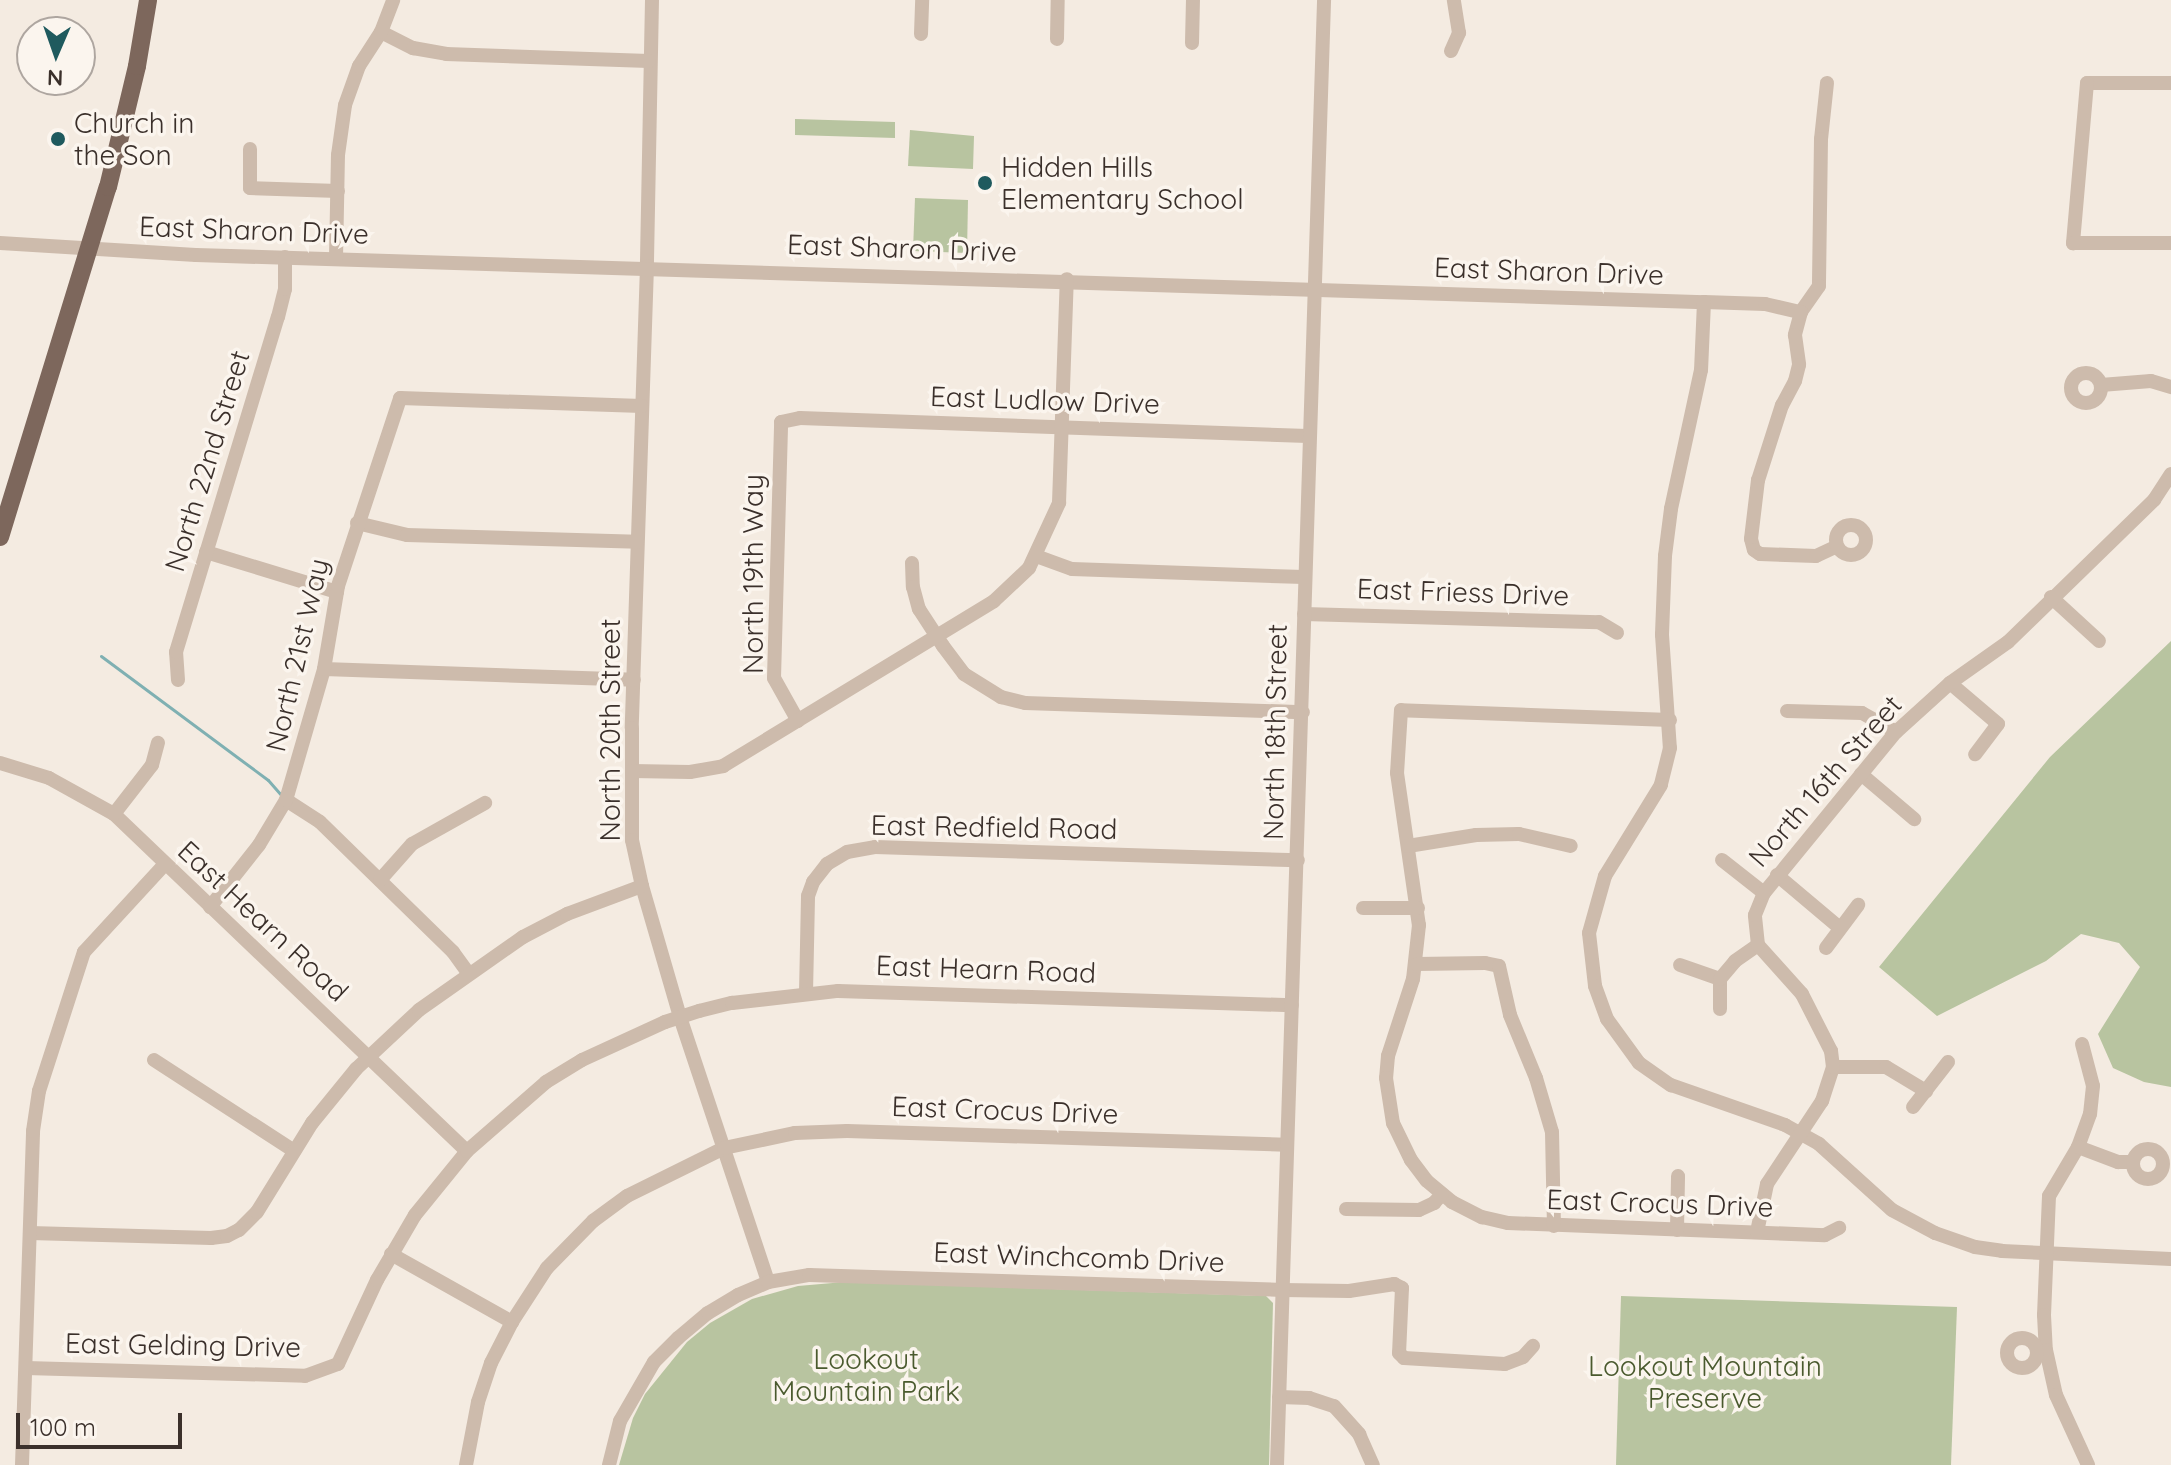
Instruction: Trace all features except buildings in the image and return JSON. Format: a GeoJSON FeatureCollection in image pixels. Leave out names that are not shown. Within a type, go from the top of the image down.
{"type":"FeatureCollection","features":[{"type":"Feature","properties":{"kind":"main road"},"geometry":{"type":"LineString","coordinates":[[0,537],[116,152],[148,0]]}},
{"type":"Feature","properties":{"kind":"street"},"geometry":{"type":"LineString","coordinates":[[336,258],[340,136],[347,95],[368,48],[381,32],[393,0]]}},
{"type":"Feature","properties":{"kind":"street","name":"North 20th Street"},"geometry":{"type":"LineString","coordinates":[[652,0],[632,840],[680,1017],[768,1282]]}},
{"type":"Feature","properties":{"kind":"street"},"geometry":{"type":"LineString","coordinates":[[921,34],[922,0]]}},
{"type":"Feature","properties":{"kind":"street"},"geometry":{"type":"LineString","coordinates":[[1057,39],[1058,0]]}},
{"type":"Feature","properties":{"kind":"street"},"geometry":{"type":"LineString","coordinates":[[1192,43],[1193,0]]}},
{"type":"Feature","properties":{"kind":"street","name":"North 18th Street"},"geometry":{"type":"LineString","coordinates":[[1277,1465],[1324,0]]}},
{"type":"Feature","properties":{"kind":"street"},"geometry":{"type":"LineString","coordinates":[[1451,51],[1459,33],[1454,0]]}},
{"type":"Feature","properties":{"kind":"street"},"geometry":{"type":"LineString","coordinates":[[381,32],[413,48],[446,54],[649,61]]}},
{"type":"Feature","properties":{"kind":"street"},"geometry":{"type":"LineString","coordinates":[[1827,83],[1821,139],[1819,286],[1801,312],[1795,335],[1799,365],[1758,480],[1751,539],[1754,550],[1760,554],[1816,556],[1837,546]]}},
{"type":"Feature","properties":{"kind":"street"},"geometry":{"type":"LineString","coordinates":[[2171,83],[2087,83],[2073,243],[2171,243]]}},
{"type":"Feature","properties":{"kind":"street"},"geometry":{"type":"LineString","coordinates":[[250,149],[250,188],[338,191]]}},
{"type":"Feature","properties":{"kind":"street","name":"East Sharon Drive"},"geometry":{"type":"LineString","coordinates":[[0,243],[285,257],[1067,279],[1765,304],[1801,312]]}},
{"type":"Feature","properties":{"kind":"street","name":"North 22nd Street"},"geometry":{"type":"LineString","coordinates":[[178,680],[176,652],[278,317],[285,289],[285,257]]}},
{"type":"Feature","properties":{"kind":"street"},"geometry":{"type":"LineString","coordinates":[[632,771],[707,771],[723,766],[994,601],[1029,568],[1059,503],[1067,279]]}},
{"type":"Feature","properties":{"kind":"street"},"geometry":{"type":"LineString","coordinates":[[1704,302],[1698,386],[1671,509],[1665,556],[1662,635],[1670,748],[1661,785],[1605,876],[1589,933],[1595,986],[1607,1019],[1639,1063],[1671,1085],[1799,1133],[1819,1144],[1871,1194],[1918,1224],[1975,1247],[2045,1255],[2170,1259]]}},
{"type":"Feature","properties":{"kind":"street"},"geometry":{"type":"LineString","coordinates":[[2101,385],[2151,381],[2171,387]]}},
{"type":"Feature","properties":{"kind":"street","name":"North 21st Way"},"geometry":{"type":"LineString","coordinates":[[210,907],[259,845],[286,800],[324,669],[337,592],[400,398],[642,406]]}},
{"type":"Feature","properties":{"kind":"street","name":"East Ludlow Drive"},"geometry":{"type":"LineString","coordinates":[[781,422],[800,418],[1308,436]]}},
{"type":"Feature","properties":{"kind":"street","name":"North 19th Way"},"geometry":{"type":"LineString","coordinates":[[781,422],[774,678],[798,721]]}},
{"type":"Feature","properties":{"kind":"street","name":"North 16th Street"},"geometry":{"type":"LineString","coordinates":[[1758,945],[1755,915],[1764,893],[1896,732],[1950,683],[2008,642],[2154,500],[2171,474]]}},
{"type":"Feature","properties":{"kind":"street"},"geometry":{"type":"LineString","coordinates":[[357,523],[407,535],[637,542]]}},
{"type":"Feature","properties":{"kind":"street"},"geometry":{"type":"LineString","coordinates":[[206,552],[337,592]]}},
{"type":"Feature","properties":{"kind":"street"},"geometry":{"type":"LineString","coordinates":[[1036,556],[1072,569],[1304,577]]}},
{"type":"Feature","properties":{"kind":"street"},"geometry":{"type":"LineString","coordinates":[[912,563],[913,587],[919,609],[964,674],[1001,697],[1025,703],[1303,712]]}},
{"type":"Feature","properties":{"kind":"street"},"geometry":{"type":"LineString","coordinates":[[2051,597],[2099,641]]}},
{"type":"Feature","properties":{"kind":"street","name":"East Friess Drive"},"geometry":{"type":"LineString","coordinates":[[1304,614],[1599,622],[1617,633]]}},
{"type":"Feature","properties":{"kind":"street"},"geometry":{"type":"LineString","coordinates":[[324,669],[634,680]]}},
{"type":"Feature","properties":{"kind":"street"},"geometry":{"type":"LineString","coordinates":[[1950,683],[1998,724],[1975,754]]}},
{"type":"Feature","properties":{"kind":"street","name":"East Crocus Drive"},"geometry":{"type":"LineString","coordinates":[[1670,720],[1401,710],[1397,773],[1418,908],[1417,964],[1388,1056],[1388,1099],[1393,1123],[1411,1160],[1442,1194],[1482,1217],[1508,1223],[1554,1226],[1825,1235],[1839,1228]]}},
{"type":"Feature","properties":{"kind":"street"},"geometry":{"type":"LineString","coordinates":[[1787,711],[1862,713],[1896,732]]}},
{"type":"Feature","properties":{"kind":"street"},"geometry":{"type":"LineString","coordinates":[[114,814],[152,765],[158,743]]}},
{"type":"Feature","properties":{"kind":"street","name":"East Hearn Road"},"geometry":{"type":"LineString","coordinates":[[0,763],[49,778],[114,814],[467,1151]]}},
{"type":"Feature","properties":{"kind":"street"},"geometry":{"type":"LineString","coordinates":[[1861,774],[1914,819]]}},
{"type":"Feature","properties":{"kind":"street"},"geometry":{"type":"LineString","coordinates":[[286,800],[320,822],[453,952],[468,973]]}},
{"type":"Feature","properties":{"kind":"street"},"geometry":{"type":"LineString","coordinates":[[380,880],[412,844],[485,803]]}},
{"type":"Feature","properties":{"kind":"street"},"geometry":{"type":"LineString","coordinates":[[1408,846],[1476,835],[1519,834],[1571,846]]}},
{"type":"Feature","properties":{"kind":"street","name":"East Redfield Road"},"geometry":{"type":"LineString","coordinates":[[806,993],[808,896],[813,882],[827,864],[847,852],[875,847],[1298,860]]}},
{"type":"Feature","properties":{"kind":"street"},"geometry":{"type":"LineString","coordinates":[[1722,860],[1764,893]]}},
{"type":"Feature","properties":{"kind":"street"},"geometry":{"type":"LineString","coordinates":[[22,1465],[35,1111],[84,952],[165,864]]}},
{"type":"Feature","properties":{"kind":"street"},"geometry":{"type":"LineString","coordinates":[[1777,875],[1840,928]]}},
{"type":"Feature","properties":{"kind":"street"},"geometry":{"type":"LineString","coordinates":[[30,1233],[211,1238],[227,1236],[239,1230],[257,1212],[312,1123],[369,1057],[419,1010],[468,973],[567,914],[642,886]]}},
{"type":"Feature","properties":{"kind":"street"},"geometry":{"type":"LineString","coordinates":[[1826,948],[1858,905]]}},
{"type":"Feature","properties":{"kind":"street"},"geometry":{"type":"LineString","coordinates":[[1363,908],[1418,908]]}},
{"type":"Feature","properties":{"kind":"street"},"geometry":{"type":"LineString","coordinates":[[1720,1009],[1720,979],[1735,961],[1758,945],[1802,994],[1831,1051],[1833,1067],[1822,1101],[1767,1184],[1757,1232]]}},
{"type":"Feature","properties":{"kind":"street"},"geometry":{"type":"LineString","coordinates":[[1417,964],[1499,966],[1510,1015],[1541,1093],[1552,1132],[1554,1226]]}},
{"type":"Feature","properties":{"kind":"street"},"geometry":{"type":"LineString","coordinates":[[1680,965],[1720,979]]}},
{"type":"Feature","properties":{"kind":"street","name":"East Hearn Road"},"geometry":{"type":"LineString","coordinates":[[338,1364],[391,1254],[415,1215],[467,1151],[546,1082],[613,1044],[680,1017],[732,1003],[838,991],[1292,1005]]}},
{"type":"Feature","properties":{"kind":"street"},"geometry":{"type":"LineString","coordinates":[[2082,1044],[2093,1086],[2090,1114],[2078,1147],[2049,1196],[2041,1350],[2056,1395],[2088,1465]]}},
{"type":"Feature","properties":{"kind":"street"},"geometry":{"type":"LineString","coordinates":[[154,1060],[294,1151]]}},
{"type":"Feature","properties":{"kind":"street"},"geometry":{"type":"LineString","coordinates":[[1913,1107],[1948,1062]]}},
{"type":"Feature","properties":{"kind":"street"},"geometry":{"type":"LineString","coordinates":[[1833,1067],[1886,1067],[1926,1091]]}},
{"type":"Feature","properties":{"kind":"street","name":"East Crocus Drive"},"geometry":{"type":"LineString","coordinates":[[466,1465],[478,1402],[512,1322],[547,1268],[593,1221],[658,1178],[724,1148],[795,1133],[847,1131],[1286,1145]]}},
{"type":"Feature","properties":{"kind":"street"},"geometry":{"type":"LineString","coordinates":[[2078,1147],[2118,1162],[2133,1162]]}},
{"type":"Feature","properties":{"kind":"street"},"geometry":{"type":"LineString","coordinates":[[1677,1230],[1678,1176]]}},
{"type":"Feature","properties":{"kind":"street"},"geometry":{"type":"LineString","coordinates":[[1346,1209],[1419,1210],[1434,1203],[1442,1194]]}},
{"type":"Feature","properties":{"kind":"street"},"geometry":{"type":"LineString","coordinates":[[391,1254],[512,1322]]}},
{"type":"Feature","properties":{"kind":"street","name":"East Winchcomb Drive"},"geometry":{"type":"LineString","coordinates":[[768,1282],[809,1275],[851,1275],[1283,1290],[1388,1288],[1394,1284],[1402,1288],[1399,1353],[1404,1358],[1505,1364],[1523,1357],[1533,1346]]}},
{"type":"Feature","properties":{"kind":"street"},"geometry":{"type":"LineString","coordinates":[[609,1465],[620,1421],[654,1362],[708,1313],[768,1282]]}},
{"type":"Feature","properties":{"kind":"street","name":"East Gelding Drive"},"geometry":{"type":"LineString","coordinates":[[26,1368],[305,1376],[338,1364]]}},
{"type":"Feature","properties":{"kind":"street"},"geometry":{"type":"LineString","coordinates":[[1279,1397],[1309,1398],[1334,1406],[1359,1434],[1373,1465]]}},
{"type":"Feature","properties":{"kind":"green space"},"geometry":{"type":"Polygon","coordinates":[[[795,119],[895,122],[895,138],[795,135],[795,119]]]}},
{"type":"Feature","properties":{"kind":"green space"},"geometry":{"type":"Polygon","coordinates":[[[910,130],[974,136],[973,169],[908,166],[910,130]]]}},
{"type":"Feature","properties":{"kind":"green space"},"geometry":{"type":"Polygon","coordinates":[[[915,198],[968,200],[967,253],[913,251],[915,198]]]}},
{"type":"Feature","properties":{"kind":"green space"},"geometry":{"type":"Polygon","coordinates":[[[2171,641],[2171,1087],[2144,1082],[2113,1068],[2098,1034],[2140,967],[2119,943],[2081,934],[2046,961],[1937,1016],[1879,967],[2050,757],[2171,641]]]}},
{"type":"Feature","properties":{"kind":"green space","name":"Lookout Mountain Park"},"geometry":{"type":"Polygon","coordinates":[[[844,1282],[1266,1296],[1273,1303],[1269,1465],[619,1465],[633,1418],[645,1394],[687,1342],[710,1323],[752,1299],[798,1286],[844,1282]]]}},
{"type":"Feature","properties":{"kind":"green space","name":"Lookout Mountain Preserve"},"geometry":{"type":"Polygon","coordinates":[[[1621,1296],[1957,1307],[1951,1465],[1616,1465],[1621,1296]]]}},
{"type":"Feature","properties":{"kind":"waterway"},"geometry":{"type":"LineString","coordinates":[[101,656],[268,780],[281,795]]}},
{"type":"Feature","properties":{"kind":"place","name":"Church in the Son"},"geometry":{"type":"Point","coordinates":[58,139]}},
{"type":"Feature","properties":{"kind":"place","name":"Hidden Hills Elementary School"},"geometry":{"type":"Point","coordinates":[985,183]}}]}
